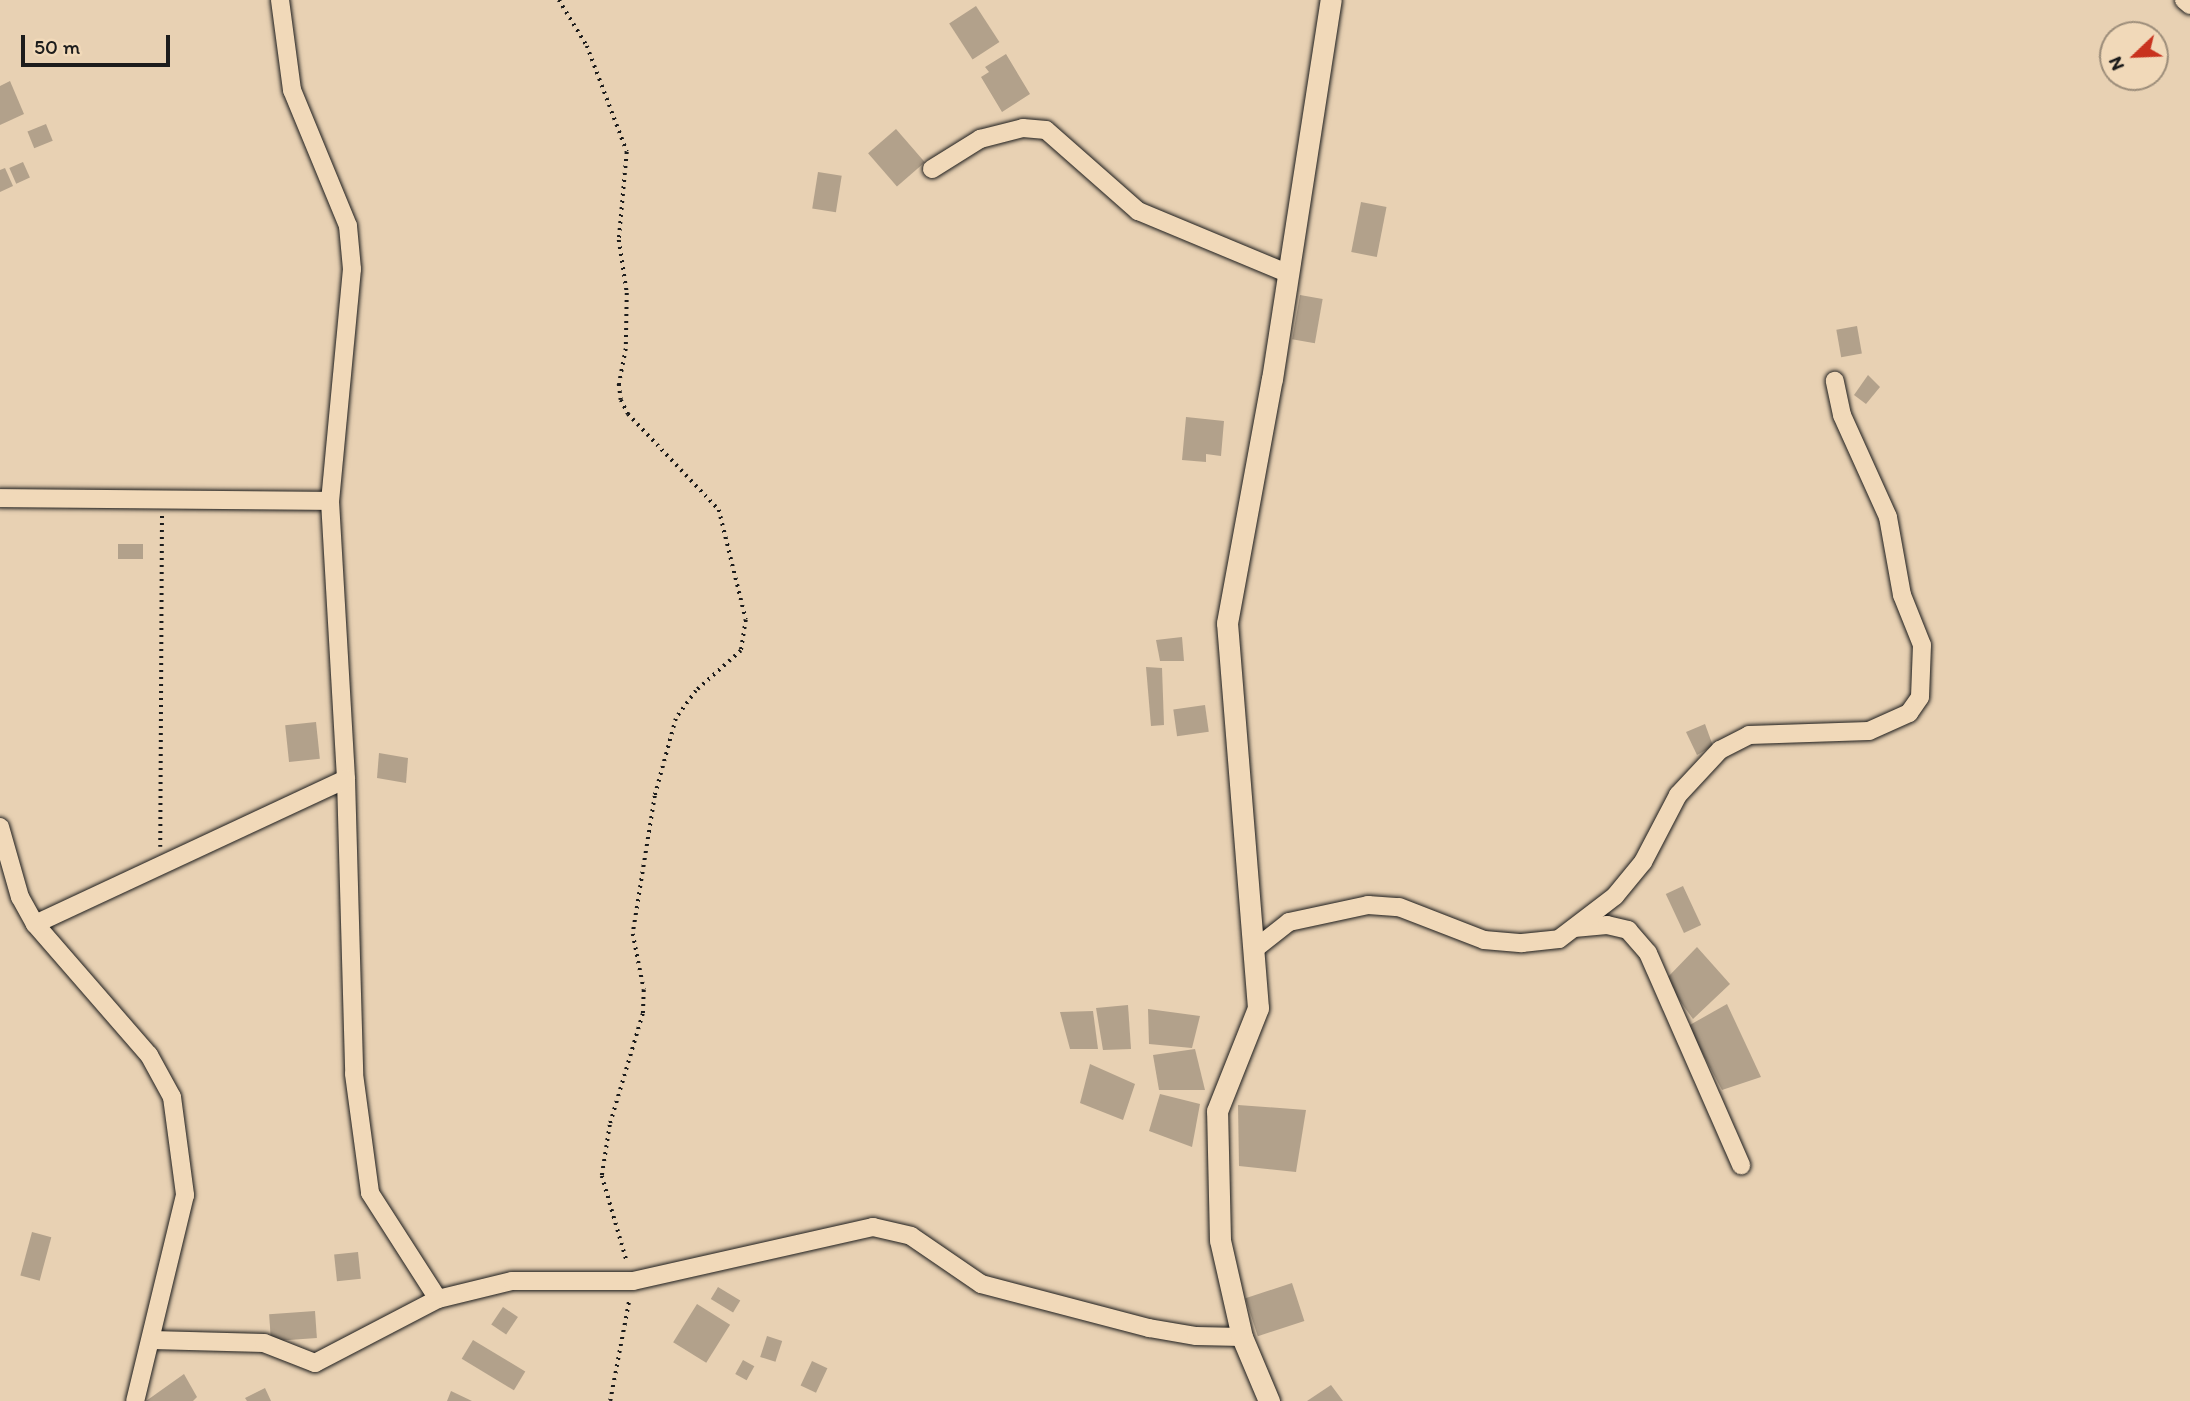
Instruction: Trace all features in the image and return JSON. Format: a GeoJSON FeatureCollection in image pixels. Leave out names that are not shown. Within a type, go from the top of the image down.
{"type":"FeatureCollection","features":[{"type":"Feature","properties":{"kind":"street"},"geometry":{"type":"LineString","coordinates":[[280,0],[292,90],[348,226],[351,258],[330,501],[346,779],[354,1074],[370,1193],[438,1298]]}},
{"type":"Feature","properties":{"kind":"street"},"geometry":{"type":"LineString","coordinates":[[1269,1401],[1242,1337],[1220,1240],[1217,1111],[1258,1008],[1256,948],[1227,623],[1289,274],[1331,0]]}},
{"type":"Feature","properties":{"kind":"street"},"geometry":{"type":"LineString","coordinates":[[2185,0],[2190,5]]}},
{"type":"Feature","properties":{"kind":"street"},"geometry":{"type":"LineString","coordinates":[[932,169],[980,139],[1023,128],[1046,130],[1138,211],[1289,274]]}},
{"type":"Feature","properties":{"kind":"street"},"geometry":{"type":"LineString","coordinates":[[1256,948],[1289,922],[1368,905],[1399,907],[1483,940],[1522,943],[1559,939],[1615,896],[1643,862],[1678,795],[1720,750],[1749,735],[1869,731],[1909,713],[1920,697],[1922,645],[1902,595],[1888,517],[1842,415],[1835,381]]}},
{"type":"Feature","properties":{"kind":"street"},"geometry":{"type":"LineString","coordinates":[[0,498],[330,501]]}},
{"type":"Feature","properties":{"kind":"street"},"geometry":{"type":"LineString","coordinates":[[35,924],[346,779]]}},
{"type":"Feature","properties":{"kind":"street"},"geometry":{"type":"LineString","coordinates":[[0,827],[20,897],[35,924],[149,1055],[172,1097],[185,1195],[152,1340],[135,1401]]}},
{"type":"Feature","properties":{"kind":"street"},"geometry":{"type":"LineString","coordinates":[[1574,928],[1607,925],[1628,930],[1648,953],[1741,1165]]}},
{"type":"Feature","properties":{"kind":"street"},"geometry":{"type":"LineString","coordinates":[[152,1340],[264,1343],[315,1363],[438,1298],[512,1281],[633,1281],[873,1227],[911,1236],[981,1283],[1149,1328],[1196,1336],[1242,1337]]}},
{"type":"Feature","properties":{"kind":"path"},"geometry":{"type":"LineString","coordinates":[[559,0],[587,46],[627,152],[628,184],[619,233],[618,256],[627,293],[626,349],[619,384],[621,400],[628,414],[719,510],[746,620],[741,651],[696,691],[676,719],[656,796],[633,934],[645,990],[643,1014],[610,1125],[602,1175],[633,1281],[610,1401]]}},
{"type":"Feature","properties":{"kind":"path"},"geometry":{"type":"LineString","coordinates":[[160,865],[162,499]]}},
{"type":"Feature","properties":{"kind":"building"},"geometry":{"type":"Polygon","coordinates":[[[976,6],[999,42],[973,59],[949,23],[976,6]]]}},
{"type":"Feature","properties":{"kind":"building"},"geometry":{"type":"Polygon","coordinates":[[[1006,54],[1030,94],[1002,112],[981,77],[989,72],[985,67],[1006,54]]]}},
{"type":"Feature","properties":{"kind":"building"},"geometry":{"type":"Polygon","coordinates":[[[10,81],[24,114],[0,125],[0,86],[10,81]]]}},
{"type":"Feature","properties":{"kind":"building"},"geometry":{"type":"Polygon","coordinates":[[[46,124],[53,141],[34,148],[27,131],[46,124]]]}},
{"type":"Feature","properties":{"kind":"building"},"geometry":{"type":"Polygon","coordinates":[[[896,129],[925,162],[897,186],[868,153],[896,129]]]}},
{"type":"Feature","properties":{"kind":"building"},"geometry":{"type":"Polygon","coordinates":[[[23,162],[30,178],[16,184],[9,168],[23,162]]]}},
{"type":"Feature","properties":{"kind":"building"},"geometry":{"type":"Polygon","coordinates":[[[5,168],[13,186],[0,192],[0,170],[5,168]]]}},
{"type":"Feature","properties":{"kind":"building"},"geometry":{"type":"Polygon","coordinates":[[[818,172],[842,176],[836,212],[812,209],[818,172]]]}},
{"type":"Feature","properties":{"kind":"building"},"geometry":{"type":"Polygon","coordinates":[[[1361,202],[1387,207],[1377,257],[1351,252],[1361,202]]]}},
{"type":"Feature","properties":{"kind":"building"},"geometry":{"type":"Polygon","coordinates":[[[1300,295],[1323,299],[1315,343],[1292,339],[1300,295]]]}},
{"type":"Feature","properties":{"kind":"building"},"geometry":{"type":"Polygon","coordinates":[[[1857,326],[1862,354],[1841,357],[1836,330],[1857,326]]]}},
{"type":"Feature","properties":{"kind":"building"},"geometry":{"type":"Polygon","coordinates":[[[1868,375],[1880,387],[1866,404],[1854,395],[1868,375]]]}},
{"type":"Feature","properties":{"kind":"building"},"geometry":{"type":"Polygon","coordinates":[[[1186,417],[1224,421],[1221,456],[1206,454],[1206,462],[1182,460],[1186,417]]]}},
{"type":"Feature","properties":{"kind":"building"},"geometry":{"type":"Polygon","coordinates":[[[118,544],[143,544],[143,559],[118,559],[118,544]]]}},
{"type":"Feature","properties":{"kind":"building"},"geometry":{"type":"Polygon","coordinates":[[[1182,637],[1184,661],[1160,661],[1156,640],[1182,637]]]}},
{"type":"Feature","properties":{"kind":"building"},"geometry":{"type":"Polygon","coordinates":[[[1146,667],[1162,668],[1164,725],[1151,726],[1146,667]]]}},
{"type":"Feature","properties":{"kind":"building"},"geometry":{"type":"Polygon","coordinates":[[[1205,705],[1209,732],[1177,736],[1173,709],[1205,705]]]}},
{"type":"Feature","properties":{"kind":"building"},"geometry":{"type":"Polygon","coordinates":[[[316,722],[320,759],[289,762],[285,725],[316,722]]]}},
{"type":"Feature","properties":{"kind":"building"},"geometry":{"type":"Polygon","coordinates":[[[1705,724],[1713,746],[1697,755],[1686,732],[1705,724]]]}},
{"type":"Feature","properties":{"kind":"building"},"geometry":{"type":"Polygon","coordinates":[[[379,753],[408,758],[406,783],[377,778],[379,753]]]}},
{"type":"Feature","properties":{"kind":"building"},"geometry":{"type":"Polygon","coordinates":[[[1683,886],[1701,925],[1684,933],[1666,894],[1683,886]]]}},
{"type":"Feature","properties":{"kind":"building"},"geometry":{"type":"Polygon","coordinates":[[[1697,947],[1730,984],[1693,1019],[1665,980],[1697,947]]]}},
{"type":"Feature","properties":{"kind":"building"},"geometry":{"type":"Polygon","coordinates":[[[1727,1004],[1761,1077],[1722,1090],[1688,1026],[1727,1004]]]}},
{"type":"Feature","properties":{"kind":"building"},"geometry":{"type":"Polygon","coordinates":[[[1128,1005],[1131,1049],[1103,1050],[1096,1008],[1128,1005]]]}},
{"type":"Feature","properties":{"kind":"building"},"geometry":{"type":"Polygon","coordinates":[[[1148,1009],[1200,1016],[1192,1048],[1149,1044],[1148,1009]]]}},
{"type":"Feature","properties":{"kind":"building"},"geometry":{"type":"Polygon","coordinates":[[[1093,1011],[1098,1049],[1070,1049],[1060,1012],[1093,1011]]]}},
{"type":"Feature","properties":{"kind":"building"},"geometry":{"type":"Polygon","coordinates":[[[1195,1049],[1205,1090],[1159,1090],[1153,1055],[1195,1049]]]}},
{"type":"Feature","properties":{"kind":"building"},"geometry":{"type":"Polygon","coordinates":[[[1090,1064],[1135,1084],[1123,1120],[1080,1103],[1090,1064]]]}},
{"type":"Feature","properties":{"kind":"building"},"geometry":{"type":"Polygon","coordinates":[[[1160,1094],[1200,1104],[1192,1147],[1149,1131],[1160,1094]]]}},
{"type":"Feature","properties":{"kind":"building"},"geometry":{"type":"Polygon","coordinates":[[[1238,1105],[1306,1110],[1296,1172],[1239,1166],[1238,1105]]]}},
{"type":"Feature","properties":{"kind":"building"},"geometry":{"type":"Polygon","coordinates":[[[32,1232],[51,1237],[40,1281],[20,1275],[32,1232]]]}},
{"type":"Feature","properties":{"kind":"building"},"geometry":{"type":"Polygon","coordinates":[[[358,1252],[361,1279],[337,1281],[334,1255],[358,1252]]]}},
{"type":"Feature","properties":{"kind":"building"},"geometry":{"type":"Polygon","coordinates":[[[1292,1283],[1304,1321],[1258,1336],[1245,1298],[1292,1283]]]}},
{"type":"Feature","properties":{"kind":"building"},"geometry":{"type":"Polygon","coordinates":[[[718,1287],[740,1300],[733,1312],[711,1299],[718,1287]]]}},
{"type":"Feature","properties":{"kind":"building"},"geometry":{"type":"Polygon","coordinates":[[[697,1304],[730,1325],[706,1363],[673,1342],[697,1304]]]}},
{"type":"Feature","properties":{"kind":"building"},"geometry":{"type":"Polygon","coordinates":[[[503,1307],[518,1317],[506,1334],[491,1324],[503,1307]]]}},
{"type":"Feature","properties":{"kind":"building"},"geometry":{"type":"Polygon","coordinates":[[[315,1311],[317,1338],[271,1341],[269,1314],[315,1311]]]}},
{"type":"Feature","properties":{"kind":"building"},"geometry":{"type":"Polygon","coordinates":[[[767,1336],[782,1341],[775,1362],[760,1357],[767,1336]]]}},
{"type":"Feature","properties":{"kind":"building"},"geometry":{"type":"Polygon","coordinates":[[[473,1340],[525,1371],[514,1390],[462,1359],[473,1340]]]}},
{"type":"Feature","properties":{"kind":"building"},"geometry":{"type":"Polygon","coordinates":[[[743,1360],[754,1366],[747,1380],[735,1374],[743,1360]]]}},
{"type":"Feature","properties":{"kind":"building"},"geometry":{"type":"Polygon","coordinates":[[[812,1361],[827,1368],[816,1393],[801,1385],[812,1361]]]}},
{"type":"Feature","properties":{"kind":"building"},"geometry":{"type":"Polygon","coordinates":[[[184,1374],[197,1397],[193,1401],[146,1401],[184,1374]]]}},
{"type":"Feature","properties":{"kind":"building"},"geometry":{"type":"Polygon","coordinates":[[[1331,1385],[1343,1401],[1307,1401],[1331,1385]]]}},
{"type":"Feature","properties":{"kind":"building"},"geometry":{"type":"Polygon","coordinates":[[[265,1388],[271,1401],[247,1401],[245,1398],[265,1388]]]}},
{"type":"Feature","properties":{"kind":"building"},"geometry":{"type":"Polygon","coordinates":[[[451,1391],[472,1401],[447,1401],[451,1391]]]}}]}
